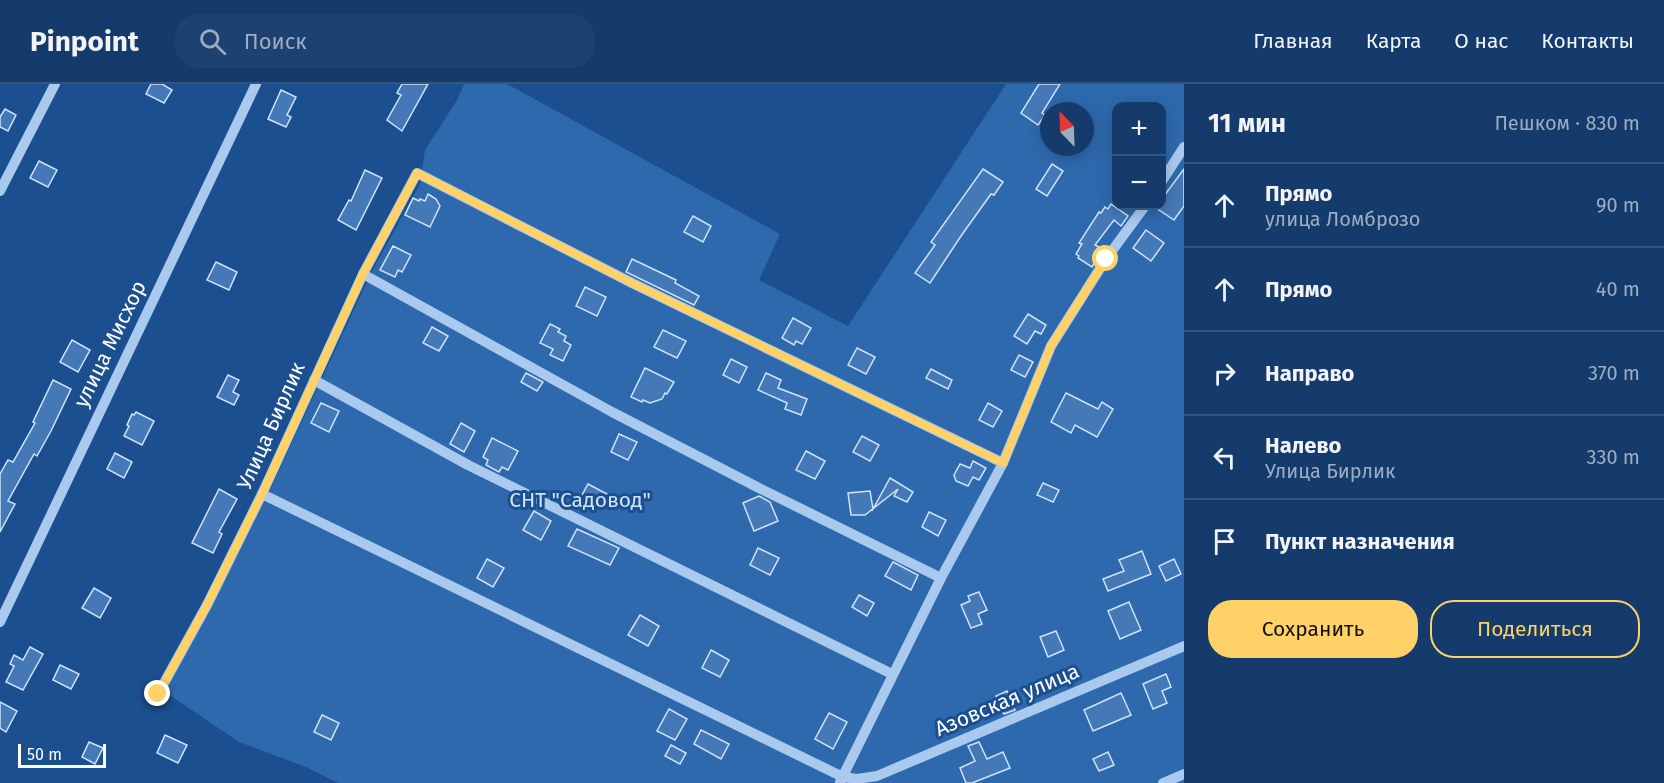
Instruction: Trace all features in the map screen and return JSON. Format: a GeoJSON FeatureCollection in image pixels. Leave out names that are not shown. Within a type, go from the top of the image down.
{"type":"FeatureCollection","features":[{"type":"Feature","properties":{"kind":"street"},"geometry":{"type":"LineString","coordinates":[[0,191],[55,84]]}},
{"type":"Feature","properties":{"kind":"street","name":"улица Мисхор"},"geometry":{"type":"LineString","coordinates":[[0,622],[256,84]]}},
{"type":"Feature","properties":{"kind":"street"},"geometry":{"type":"LineString","coordinates":[[1166,174],[1184,147]]}},
{"type":"Feature","properties":{"kind":"street","name":"Улица Бирлик"},"geometry":{"type":"LineString","coordinates":[[158,694],[207,605],[262,494],[363,274],[417,173],[632,283],[1003,463]]}},
{"type":"Feature","properties":{"kind":"street"},"geometry":{"type":"LineString","coordinates":[[262,494],[841,780],[941,578],[1003,463],[1051,346],[1106,259],[1142,210]]}},
{"type":"Feature","properties":{"kind":"street"},"geometry":{"type":"LineString","coordinates":[[363,274],[612,412],[941,578]]}},
{"type":"Feature","properties":{"kind":"street"},"geometry":{"type":"LineString","coordinates":[[314,380],[468,465],[892,674]]}},
{"type":"Feature","properties":{"kind":"street","name":"Азовская улица"},"geometry":{"type":"LineString","coordinates":[[841,780],[877,776],[1184,646]]}},
{"type":"Feature","properties":{"kind":"street"},"geometry":{"type":"LineString","coordinates":[[1163,783],[1184,774]]}},
{"type":"Feature","properties":{"kind":"green space","name":"СНТ \"Садовод\""},"geometry":{"type":"Polygon","coordinates":[[[464,84],[507,84],[780,234],[759,280],[848,326],[1006,84],[1184,84],[1184,783],[338,783],[306,767],[239,742],[165,692],[269,492],[372,271],[420,184],[425,150],[457,100],[464,84]]]}},
{"type":"Feature","properties":{"kind":"building"},"geometry":{"type":"Polygon","coordinates":[[[151,84],[162,84],[172,90],[164,103],[146,94],[151,84]]]}},
{"type":"Feature","properties":{"kind":"building"},"geometry":{"type":"Polygon","coordinates":[[[402,84],[428,84],[402,131],[387,120],[401,95],[397,93],[402,84]]]}},
{"type":"Feature","properties":{"kind":"building"},"geometry":{"type":"Polygon","coordinates":[[[1039,84],[1060,84],[1049,102],[1040,102],[1038,125],[1021,113],[1039,84]]]}},
{"type":"Feature","properties":{"kind":"building"},"geometry":{"type":"Polygon","coordinates":[[[281,90],[296,97],[287,115],[291,117],[286,127],[268,119],[281,90]]]}},
{"type":"Feature","properties":{"kind":"building"},"geometry":{"type":"Polygon","coordinates":[[[5,109],[16,115],[8,131],[0,127],[0,117],[5,109]]]}},
{"type":"Feature","properties":{"kind":"building"},"geometry":{"type":"Polygon","coordinates":[[[39,161],[57,170],[48,187],[30,178],[39,161]]]}},
{"type":"Feature","properties":{"kind":"building"},"geometry":{"type":"Polygon","coordinates":[[[1052,164],[1063,171],[1047,196],[1036,189],[1052,164]]]}},
{"type":"Feature","properties":{"kind":"building"},"geometry":{"type":"Polygon","coordinates":[[[983,169],[1003,182],[994,195],[991,194],[930,283],[915,273],[935,245],[931,242],[983,169]]]}},
{"type":"Feature","properties":{"kind":"building"},"geometry":{"type":"Polygon","coordinates":[[[1184,169],[1184,206],[1174,220],[1159,210],[1166,210],[1166,193],[1184,169]]]}},
{"type":"Feature","properties":{"kind":"building"},"geometry":{"type":"Polygon","coordinates":[[[365,170],[382,178],[356,230],[338,220],[349,200],[351,201],[365,170]]]}},
{"type":"Feature","properties":{"kind":"building"},"geometry":{"type":"Polygon","coordinates":[[[428,194],[436,199],[440,206],[430,227],[405,215],[413,198],[425,201],[428,194]]]}},
{"type":"Feature","properties":{"kind":"building"},"geometry":{"type":"Polygon","coordinates":[[[1111,204],[1112,210],[1120,210],[1128,216],[1121,226],[1114,220],[1095,245],[1099,247],[1093,256],[1097,259],[1092,267],[1078,258],[1076,254],[1082,244],[1079,243],[1099,212],[1101,213],[1105,207],[1108,209],[1111,204]]]}},
{"type":"Feature","properties":{"kind":"building"},"geometry":{"type":"Polygon","coordinates":[[[693,216],[711,226],[703,242],[684,232],[693,216]]]}},
{"type":"Feature","properties":{"kind":"building"},"geometry":{"type":"Polygon","coordinates":[[[1146,230],[1164,243],[1151,261],[1133,248],[1146,230]]]}},
{"type":"Feature","properties":{"kind":"building"},"geometry":{"type":"Polygon","coordinates":[[[393,246],[411,255],[402,272],[398,270],[395,277],[380,270],[393,246]]]}},
{"type":"Feature","properties":{"kind":"building"},"geometry":{"type":"Polygon","coordinates":[[[632,259],[676,280],[675,283],[699,296],[694,305],[626,272],[632,259]]]}},
{"type":"Feature","properties":{"kind":"building"},"geometry":{"type":"Polygon","coordinates":[[[216,262],[237,272],[229,290],[207,280],[216,262]]]}},
{"type":"Feature","properties":{"kind":"building"},"geometry":{"type":"Polygon","coordinates":[[[585,287],[606,297],[597,316],[576,306],[585,287]]]}},
{"type":"Feature","properties":{"kind":"building"},"geometry":{"type":"Polygon","coordinates":[[[1028,314],[1046,325],[1041,334],[1035,331],[1027,344],[1014,336],[1028,314]]]}},
{"type":"Feature","properties":{"kind":"building"},"geometry":{"type":"Polygon","coordinates":[[[793,318],[811,328],[802,344],[796,341],[794,345],[782,338],[793,318]]]}},
{"type":"Feature","properties":{"kind":"building"},"geometry":{"type":"Polygon","coordinates":[[[550,324],[560,329],[558,332],[566,336],[564,341],[571,345],[563,361],[550,355],[553,349],[540,343],[550,324]]]}},
{"type":"Feature","properties":{"kind":"building"},"geometry":{"type":"Polygon","coordinates":[[[432,327],[448,336],[439,351],[423,343],[432,327]]]}},
{"type":"Feature","properties":{"kind":"building"},"geometry":{"type":"Polygon","coordinates":[[[663,330],[686,341],[677,358],[654,347],[663,330]]]}},
{"type":"Feature","properties":{"kind":"building"},"geometry":{"type":"Polygon","coordinates":[[[72,340],[90,350],[78,372],[60,362],[72,340]]]}},
{"type":"Feature","properties":{"kind":"building"},"geometry":{"type":"Polygon","coordinates":[[[857,348],[875,357],[866,374],[848,365],[857,348]]]}},
{"type":"Feature","properties":{"kind":"building"},"geometry":{"type":"Polygon","coordinates":[[[1019,355],[1033,362],[1025,377],[1011,370],[1019,355]]]}},
{"type":"Feature","properties":{"kind":"building"},"geometry":{"type":"Polygon","coordinates":[[[731,359],[747,367],[739,383],[723,375],[731,359]]]}},
{"type":"Feature","properties":{"kind":"building"},"geometry":{"type":"Polygon","coordinates":[[[645,368],[674,382],[662,399],[650,403],[631,397],[645,368]]]}},
{"type":"Feature","properties":{"kind":"building"},"geometry":{"type":"Polygon","coordinates":[[[931,369],[952,380],[948,389],[926,378],[931,369]]]}},
{"type":"Feature","properties":{"kind":"building"},"geometry":{"type":"Polygon","coordinates":[[[526,373],[543,382],[537,391],[521,382],[526,373]]]}},
{"type":"Feature","properties":{"kind":"building"},"geometry":{"type":"Polygon","coordinates":[[[766,373],[781,380],[778,388],[807,399],[801,415],[785,409],[787,403],[758,390],[766,373]]]}},
{"type":"Feature","properties":{"kind":"building"},"geometry":{"type":"Polygon","coordinates":[[[228,375],[239,380],[233,392],[239,395],[234,405],[217,397],[228,375]]]}},
{"type":"Feature","properties":{"kind":"building"},"geometry":{"type":"Polygon","coordinates":[[[53,380],[71,389],[37,456],[34,454],[8,501],[15,504],[0,532],[0,474],[8,460],[13,462],[35,423],[33,422],[53,380]]]}},
{"type":"Feature","properties":{"kind":"building"},"geometry":{"type":"Polygon","coordinates":[[[1066,393],[1098,409],[1102,402],[1113,409],[1097,437],[1075,425],[1071,433],[1051,422],[1066,393]]]}},
{"type":"Feature","properties":{"kind":"building"},"geometry":{"type":"Polygon","coordinates":[[[321,403],[339,411],[329,432],[311,423],[321,403]]]}},
{"type":"Feature","properties":{"kind":"building"},"geometry":{"type":"Polygon","coordinates":[[[988,403],[1002,411],[993,427],[979,420],[988,403]]]}},
{"type":"Feature","properties":{"kind":"building"},"geometry":{"type":"Polygon","coordinates":[[[136,412],[154,421],[142,445],[124,436],[132,414],[136,412]]]}},
{"type":"Feature","properties":{"kind":"building"},"geometry":{"type":"Polygon","coordinates":[[[461,423],[475,431],[464,452],[450,444],[461,423]]]}},
{"type":"Feature","properties":{"kind":"building"},"geometry":{"type":"Polygon","coordinates":[[[619,434],[637,442],[628,460],[611,452],[619,434]]]}},
{"type":"Feature","properties":{"kind":"building"},"geometry":{"type":"Polygon","coordinates":[[[862,436],[879,445],[870,461],[853,452],[862,436]]]}},
{"type":"Feature","properties":{"kind":"building"},"geometry":{"type":"Polygon","coordinates":[[[492,438],[518,451],[508,470],[502,467],[499,472],[486,465],[488,460],[483,457],[492,438]]]}},
{"type":"Feature","properties":{"kind":"building"},"geometry":{"type":"Polygon","coordinates":[[[806,451],[825,461],[815,479],[796,470],[806,451]]]}},
{"type":"Feature","properties":{"kind":"building"},"geometry":{"type":"Polygon","coordinates":[[[115,453],[132,462],[124,478],[107,469],[115,453]]]}},
{"type":"Feature","properties":{"kind":"building"},"geometry":{"type":"Polygon","coordinates":[[[973,461],[986,468],[979,480],[973,477],[968,486],[956,481],[954,475],[960,464],[970,468],[973,461]]]}},
{"type":"Feature","properties":{"kind":"building"},"geometry":{"type":"Polygon","coordinates":[[[890,478],[913,492],[907,502],[894,496],[898,489],[873,508],[890,478]]]}},
{"type":"Feature","properties":{"kind":"building"},"geometry":{"type":"Polygon","coordinates":[[[1043,483],[1059,490],[1053,502],[1037,495],[1043,483]]]}},
{"type":"Feature","properties":{"kind":"building"},"geometry":{"type":"Polygon","coordinates":[[[588,484],[609,495],[603,508],[581,497],[588,484]]]}},
{"type":"Feature","properties":{"kind":"building"},"geometry":{"type":"Polygon","coordinates":[[[219,489],[237,499],[219,532],[222,534],[213,553],[192,543],[219,489]]]}},
{"type":"Feature","properties":{"kind":"building"},"geometry":{"type":"Polygon","coordinates":[[[870,491],[873,509],[865,515],[851,515],[848,493],[870,491]]]}},
{"type":"Feature","properties":{"kind":"building"},"geometry":{"type":"Polygon","coordinates":[[[759,496],[770,502],[778,521],[754,531],[743,503],[759,496]]]}},
{"type":"Feature","properties":{"kind":"building"},"geometry":{"type":"Polygon","coordinates":[[[534,511],[551,521],[541,540],[523,530],[534,511]]]}},
{"type":"Feature","properties":{"kind":"building"},"geometry":{"type":"Polygon","coordinates":[[[929,512],[946,520],[938,536],[922,527],[929,512]]]}},
{"type":"Feature","properties":{"kind":"building"},"geometry":{"type":"Polygon","coordinates":[[[577,529],[619,548],[610,565],[568,546],[577,529]]]}},
{"type":"Feature","properties":{"kind":"building"},"geometry":{"type":"Polygon","coordinates":[[[758,548],[779,558],[770,575],[750,565],[758,548]]]}},
{"type":"Feature","properties":{"kind":"building"},"geometry":{"type":"Polygon","coordinates":[[[1142,551],[1151,574],[1108,591],[1103,579],[1124,571],[1119,560],[1142,551]]]}},
{"type":"Feature","properties":{"kind":"building"},"geometry":{"type":"Polygon","coordinates":[[[487,559],[504,568],[493,587],[477,578],[487,559]]]}},
{"type":"Feature","properties":{"kind":"building"},"geometry":{"type":"Polygon","coordinates":[[[1174,559],[1181,574],[1166,581],[1159,566],[1174,559]]]}},
{"type":"Feature","properties":{"kind":"building"},"geometry":{"type":"Polygon","coordinates":[[[893,562],[918,575],[911,590],[885,576],[893,562]]]}},
{"type":"Feature","properties":{"kind":"building"},"geometry":{"type":"Polygon","coordinates":[[[94,588],[111,598],[100,618],[82,608],[94,588]]]}},
{"type":"Feature","properties":{"kind":"building"},"geometry":{"type":"Polygon","coordinates":[[[979,592],[987,610],[978,614],[982,624],[971,628],[961,605],[970,601],[968,596],[979,592]]]}},
{"type":"Feature","properties":{"kind":"building"},"geometry":{"type":"Polygon","coordinates":[[[859,595],[874,603],[867,616],[852,607],[859,595]]]}},
{"type":"Feature","properties":{"kind":"building"},"geometry":{"type":"Polygon","coordinates":[[[1129,602],[1141,630],[1120,639],[1108,611],[1129,602]]]}},
{"type":"Feature","properties":{"kind":"building"},"geometry":{"type":"Polygon","coordinates":[[[640,615],[659,626],[648,646],[628,635],[640,615]]]}},
{"type":"Feature","properties":{"kind":"building"},"geometry":{"type":"Polygon","coordinates":[[[1056,631],[1064,650],[1048,657],[1040,637],[1056,631]]]}},
{"type":"Feature","properties":{"kind":"building"},"geometry":{"type":"Polygon","coordinates":[[[30,647],[43,654],[23,690],[6,682],[14,666],[10,664],[14,655],[23,660],[30,647]]]}},
{"type":"Feature","properties":{"kind":"building"},"geometry":{"type":"Polygon","coordinates":[[[711,650],[729,660],[720,677],[702,668],[711,650]]]}},
{"type":"Feature","properties":{"kind":"building"},"geometry":{"type":"Polygon","coordinates":[[[60,665],[79,674],[71,689],[53,680],[60,665]]]}},
{"type":"Feature","properties":{"kind":"building"},"geometry":{"type":"Polygon","coordinates":[[[1166,674],[1171,687],[1162,691],[1167,703],[1153,709],[1143,684],[1166,674]]]}},
{"type":"Feature","properties":{"kind":"building"},"geometry":{"type":"Polygon","coordinates":[[[1007,691],[1015,710],[1004,714],[996,696],[1007,691]]]}},
{"type":"Feature","properties":{"kind":"building"},"geometry":{"type":"Polygon","coordinates":[[[1121,693],[1131,715],[1093,731],[1084,710],[1121,693]]]}},
{"type":"Feature","properties":{"kind":"building"},"geometry":{"type":"Polygon","coordinates":[[[0,702],[17,711],[6,732],[0,728],[0,702]]]}},
{"type":"Feature","properties":{"kind":"building"},"geometry":{"type":"Polygon","coordinates":[[[669,709],[687,719],[675,740],[657,731],[669,709]]]}},
{"type":"Feature","properties":{"kind":"building"},"geometry":{"type":"Polygon","coordinates":[[[829,713],[847,722],[833,749],[815,739],[829,713]]]}},
{"type":"Feature","properties":{"kind":"building"},"geometry":{"type":"Polygon","coordinates":[[[322,715],[339,723],[331,740],[314,732],[322,715]]]}},
{"type":"Feature","properties":{"kind":"building"},"geometry":{"type":"Polygon","coordinates":[[[701,730],[729,744],[721,759],[694,744],[701,730]]]}},
{"type":"Feature","properties":{"kind":"building"},"geometry":{"type":"Polygon","coordinates":[[[165,735],[187,745],[178,763],[157,753],[165,735]]]}},
{"type":"Feature","properties":{"kind":"building"},"geometry":{"type":"Polygon","coordinates":[[[89,742],[103,748],[95,764],[82,757],[89,742]]]}},
{"type":"Feature","properties":{"kind":"building"},"geometry":{"type":"Polygon","coordinates":[[[979,742],[987,759],[1003,752],[1010,768],[972,783],[966,783],[960,768],[975,761],[968,746],[979,742]]]}},
{"type":"Feature","properties":{"kind":"building"},"geometry":{"type":"Polygon","coordinates":[[[671,745],[686,753],[680,764],[665,756],[671,745]]]}},
{"type":"Feature","properties":{"kind":"building"},"geometry":{"type":"Polygon","coordinates":[[[1108,752],[1114,765],[1099,771],[1093,759],[1108,752]]]}},
{"type":"Feature","properties":{"kind":"route"},"geometry":{"type":"LineString","coordinates":[[158,694],[207,605],[262,494],[363,274],[417,173],[632,283],[1003,463],[1051,346],[1106,259]]}}]}
